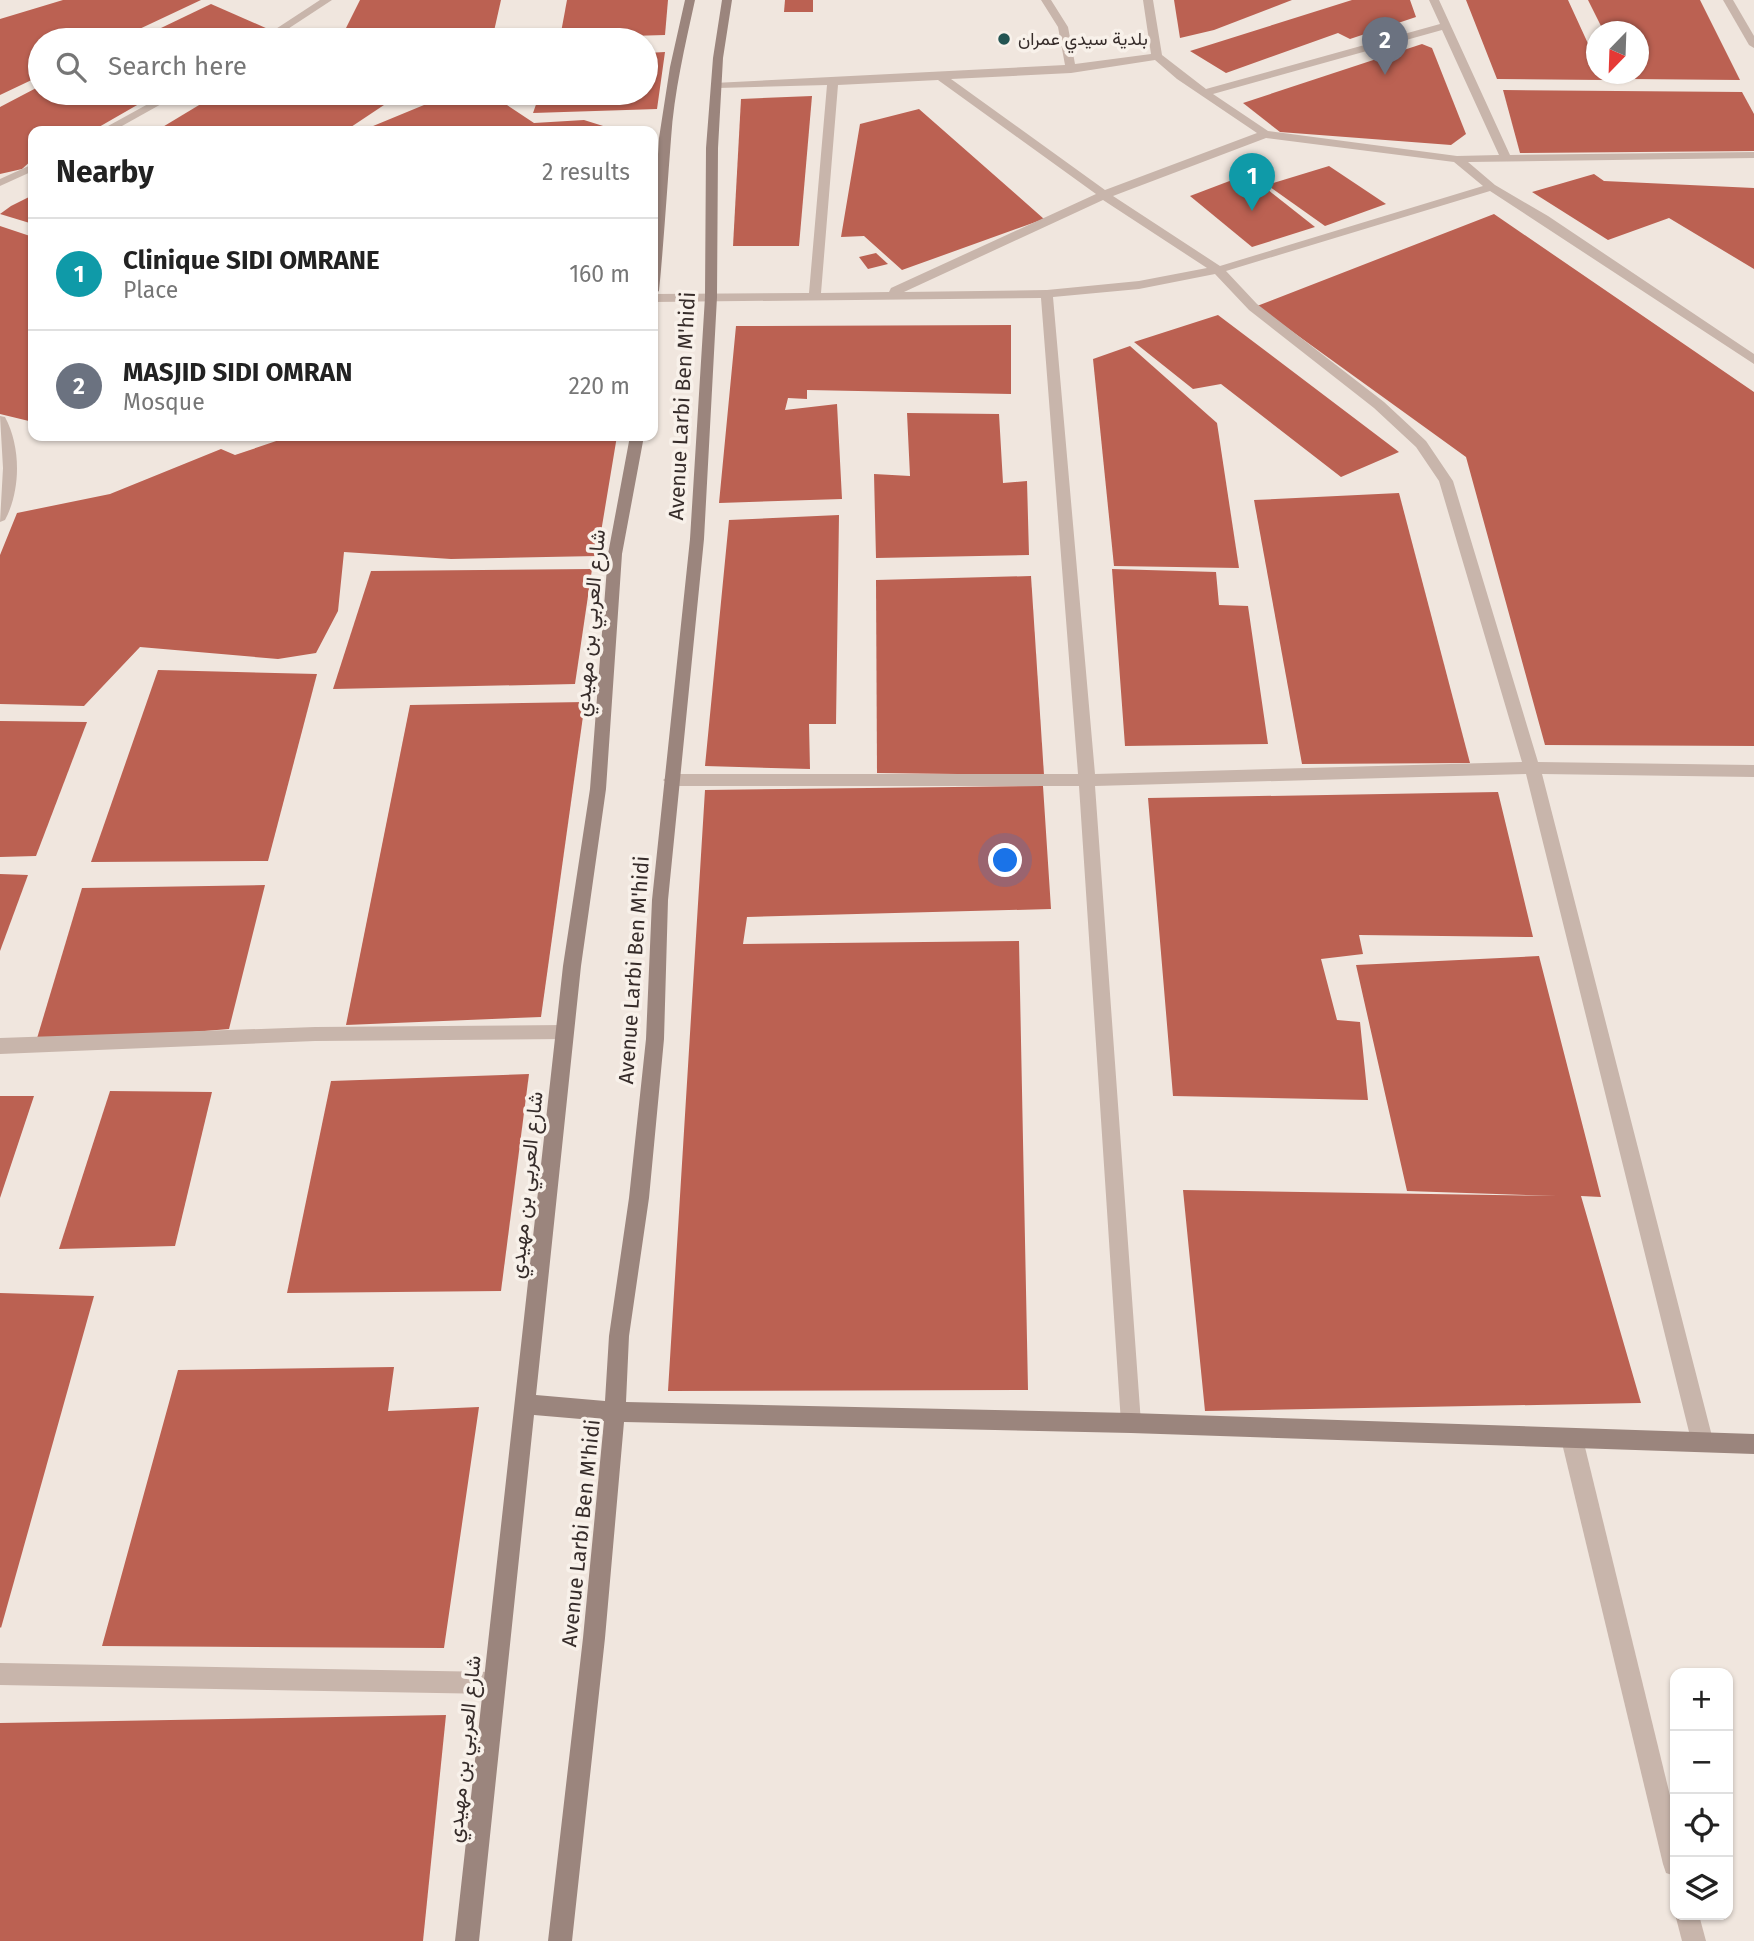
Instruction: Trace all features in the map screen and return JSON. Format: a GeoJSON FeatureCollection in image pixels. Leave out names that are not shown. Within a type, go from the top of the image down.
{"type":"FeatureCollection","features":[{"type":"Feature","properties":{"kind":"main road"},"geometry":{"type":"LineString","coordinates":[[658,242],[665,138],[675,67],[690,0]]}},
{"type":"Feature","properties":{"kind":"main road","name":"Avenue Larbi Ben M'hidi"},"geometry":{"type":"LineString","coordinates":[[560,1941],[615,1412],[619,1336],[639,1198],[655,1039],[660,901],[697,539],[711,297],[711,183],[718,58],[727,0]]}},
{"type":"Feature","properties":{"kind":"main road","name":"شارع العربي بن مهيدي"},"geometry":{"type":"LineString","coordinates":[[467,1941],[565,1032],[598,789],[615,554],[636,441]]}},
{"type":"Feature","properties":{"kind":"main road"},"geometry":{"type":"LineString","coordinates":[[525,1404],[615,1412],[1131,1423],[1572,1439],[1702,1440],[1754,1444]]}},
{"type":"Feature","properties":{"kind":"street"},"geometry":{"type":"LineString","coordinates":[[283,28],[327,0]]}},
{"type":"Feature","properties":{"kind":"street"},"geometry":{"type":"LineString","coordinates":[[1046,0],[1063,27],[1071,70]]}},
{"type":"Feature","properties":{"kind":"street"},"geometry":{"type":"LineString","coordinates":[[1148,0],[1157,56],[1204,93],[1265,134],[1457,159],[1505,156],[1754,155]]}},
{"type":"Feature","properties":{"kind":"street"},"geometry":{"type":"LineString","coordinates":[[1434,0],[1505,156]]}},
{"type":"Feature","properties":{"kind":"street"},"geometry":{"type":"LineString","coordinates":[[1728,0],[1754,45]]}},
{"type":"Feature","properties":{"kind":"street"},"geometry":{"type":"LineString","coordinates":[[1204,93],[1444,26]]}},
{"type":"Feature","properties":{"kind":"street"},"geometry":{"type":"LineString","coordinates":[[718,85],[834,83],[1071,70],[1157,56]]}},
{"type":"Feature","properties":{"kind":"street"},"geometry":{"type":"LineString","coordinates":[[941,77],[1104,195],[1218,270],[1253,307],[1379,405],[1421,444],[1446,481],[1532,768],[1702,1440]]}},
{"type":"Feature","properties":{"kind":"street"},"geometry":{"type":"LineString","coordinates":[[815,294],[834,83]]}},
{"type":"Feature","properties":{"kind":"street"},"geometry":{"type":"LineString","coordinates":[[114,126],[154,105]]}},
{"type":"Feature","properties":{"kind":"street"},"geometry":{"type":"LineString","coordinates":[[889,294],[1104,195],[1265,134]]}},
{"type":"Feature","properties":{"kind":"street"},"geometry":{"type":"LineString","coordinates":[[1457,159],[1491,187],[1544,219],[1754,360]]}},
{"type":"Feature","properties":{"kind":"street"},"geometry":{"type":"LineString","coordinates":[[0,183],[28,169]]}},
{"type":"Feature","properties":{"kind":"street"},"geometry":{"type":"LineString","coordinates":[[658,298],[815,294],[1046,294],[1139,285],[1218,270],[1491,187]]}},
{"type":"Feature","properties":{"kind":"street"},"geometry":{"type":"LineString","coordinates":[[1046,294],[1087,780],[1131,1423]]}},
{"type":"Feature","properties":{"kind":"street"},"geometry":{"type":"LineString","coordinates":[[0,420],[10,442],[9,492],[0,517]]}},
{"type":"Feature","properties":{"kind":"street"},"geometry":{"type":"LineString","coordinates":[[671,780],[1087,780],[1532,768],[1754,771]]}},
{"type":"Feature","properties":{"kind":"street"},"geometry":{"type":"LineString","coordinates":[[0,1046],[315,1034],[565,1032]]}},
{"type":"Feature","properties":{"kind":"street"},"geometry":{"type":"LineString","coordinates":[[1572,1439],[1673,1857]]}},
{"type":"Feature","properties":{"kind":"street"},"geometry":{"type":"LineString","coordinates":[[0,1674],[493,1683]]}},
{"type":"Feature","properties":{"kind":"street"},"geometry":{"type":"LineString","coordinates":[[1689,1920],[1694,1941]]}},
{"type":"Feature","properties":{"kind":"building"},"geometry":{"type":"Polygon","coordinates":[[[63,0],[201,0],[142,28],[28,28],[28,82],[0,95],[0,19],[63,0]]]}},
{"type":"Feature","properties":{"kind":"building"},"geometry":{"type":"Polygon","coordinates":[[[360,0],[501,0],[495,28],[346,28],[360,0]]]}},
{"type":"Feature","properties":{"kind":"building"},"geometry":{"type":"Polygon","coordinates":[[[567,0],[668,0],[665,35],[658,35],[658,28],[562,28],[567,0]]]}},
{"type":"Feature","properties":{"kind":"building"},"geometry":{"type":"Polygon","coordinates":[[[785,0],[813,0],[813,12],[784,12],[785,0]]]}},
{"type":"Feature","properties":{"kind":"building"},"geometry":{"type":"Polygon","coordinates":[[[1174,0],[1292,0],[1214,30],[1180,38],[1174,0]]]}},
{"type":"Feature","properties":{"kind":"building"},"geometry":{"type":"Polygon","coordinates":[[[1352,0],[1410,0],[1416,17],[1350,39],[1338,33],[1226,73],[1190,51],[1352,0]]]}},
{"type":"Feature","properties":{"kind":"building"},"geometry":{"type":"Polygon","coordinates":[[[1466,0],[1568,0],[1586,39],[1586,80],[1497,79],[1466,0]]]}},
{"type":"Feature","properties":{"kind":"building"},"geometry":{"type":"Polygon","coordinates":[[[1588,0],[1700,0],[1740,80],[1649,79],[1649,21],[1598,21],[1588,0]]]}},
{"type":"Feature","properties":{"kind":"building"},"geometry":{"type":"Polygon","coordinates":[[[211,4],[266,28],[161,28],[211,4]]]}},
{"type":"Feature","properties":{"kind":"building"},"geometry":{"type":"Polygon","coordinates":[[[1422,44],[1432,48],[1466,134],[1451,145],[1280,132],[1243,103],[1422,44]]]}},
{"type":"Feature","properties":{"kind":"building"},"geometry":{"type":"Polygon","coordinates":[[[658,52],[665,52],[658,102],[658,52]]]}},
{"type":"Feature","properties":{"kind":"building"},"geometry":{"type":"Polygon","coordinates":[[[1503,90],[1742,92],[1754,114],[1754,151],[1520,153],[1503,90]]]}},
{"type":"Feature","properties":{"kind":"building"},"geometry":{"type":"Polygon","coordinates":[[[28,92],[28,105],[137,105],[101,126],[28,126],[28,164],[22,169],[0,174],[0,107],[28,92]]]}},
{"type":"Feature","properties":{"kind":"building"},"geometry":{"type":"Polygon","coordinates":[[[812,96],[799,246],[733,246],[741,99],[812,96]]]}},
{"type":"Feature","properties":{"kind":"building"},"geometry":{"type":"Polygon","coordinates":[[[199,105],[384,105],[352,126],[164,126],[199,105]]]}},
{"type":"Feature","properties":{"kind":"building"},"geometry":{"type":"Polygon","coordinates":[[[424,105],[507,105],[534,123],[584,120],[603,126],[373,126],[424,105]]]}},
{"type":"Feature","properties":{"kind":"building"},"geometry":{"type":"Polygon","coordinates":[[[536,105],[658,105],[657,109],[533,113],[536,105]]]}},
{"type":"Feature","properties":{"kind":"building"},"geometry":{"type":"Polygon","coordinates":[[[919,109],[1044,219],[902,270],[864,236],[841,237],[860,124],[919,109]]]}},
{"type":"Feature","properties":{"kind":"building"},"geometry":{"type":"Polygon","coordinates":[[[1329,166],[1386,204],[1325,226],[1267,185],[1329,166]]]}},
{"type":"Feature","properties":{"kind":"building"},"geometry":{"type":"Polygon","coordinates":[[[1248,174],[1315,227],[1252,247],[1190,196],[1248,174]]]}},
{"type":"Feature","properties":{"kind":"building"},"geometry":{"type":"Polygon","coordinates":[[[1594,174],[1604,181],[1754,188],[1754,269],[1669,218],[1608,240],[1532,192],[1594,174]]]}},
{"type":"Feature","properties":{"kind":"building"},"geometry":{"type":"Polygon","coordinates":[[[28,198],[28,222],[0,214],[28,198]]]}},
{"type":"Feature","properties":{"kind":"building"},"geometry":{"type":"Polygon","coordinates":[[[1494,214],[1754,392],[1754,746],[1545,745],[1466,457],[1257,306],[1494,214]]]}},
{"type":"Feature","properties":{"kind":"building"},"geometry":{"type":"Polygon","coordinates":[[[0,226],[28,235],[28,421],[0,414],[0,226]]]}},
{"type":"Feature","properties":{"kind":"building"},"geometry":{"type":"Polygon","coordinates":[[[876,253],[888,264],[868,269],[859,257],[876,253]]]}},
{"type":"Feature","properties":{"kind":"building"},"geometry":{"type":"Polygon","coordinates":[[[1218,315],[1399,452],[1341,477],[1221,384],[1193,389],[1134,342],[1218,315]]]}},
{"type":"Feature","properties":{"kind":"building"},"geometry":{"type":"Polygon","coordinates":[[[1011,325],[1011,394],[807,390],[807,399],[788,398],[785,410],[837,404],[842,499],[719,503],[736,326],[1011,325]]]}},
{"type":"Feature","properties":{"kind":"building"},"geometry":{"type":"Polygon","coordinates":[[[1130,346],[1217,423],[1239,568],[1114,566],[1093,359],[1130,346]]]}},
{"type":"Feature","properties":{"kind":"building"},"geometry":{"type":"Polygon","coordinates":[[[907,413],[999,414],[1003,483],[1027,481],[1029,555],[876,558],[874,474],[910,476],[907,413]]]}},
{"type":"Feature","properties":{"kind":"building"},"geometry":{"type":"Polygon","coordinates":[[[276,441],[616,441],[597,556],[451,559],[344,552],[338,611],[316,653],[278,659],[140,647],[84,706],[0,704],[0,555],[17,513],[110,494],[221,449],[235,455],[276,441]]]}},
{"type":"Feature","properties":{"kind":"building"},"geometry":{"type":"Polygon","coordinates":[[[1399,493],[1470,763],[1302,764],[1254,500],[1399,493]]]}},
{"type":"Feature","properties":{"kind":"building"},"geometry":{"type":"Polygon","coordinates":[[[839,515],[836,724],[809,724],[810,769],[705,766],[729,520],[839,515]]]}},
{"type":"Feature","properties":{"kind":"building"},"geometry":{"type":"Polygon","coordinates":[[[592,569],[575,684],[333,689],[371,571],[592,569]]]}},
{"type":"Feature","properties":{"kind":"building"},"geometry":{"type":"Polygon","coordinates":[[[1112,569],[1216,572],[1219,605],[1248,606],[1268,744],[1125,746],[1112,569]]]}},
{"type":"Feature","properties":{"kind":"building"},"geometry":{"type":"Polygon","coordinates":[[[1031,576],[1044,775],[877,773],[876,580],[1031,576]]]}},
{"type":"Feature","properties":{"kind":"building"},"geometry":{"type":"Polygon","coordinates":[[[158,670],[317,674],[268,861],[91,862],[158,670]]]}},
{"type":"Feature","properties":{"kind":"building"},"geometry":{"type":"Polygon","coordinates":[[[585,702],[541,1017],[346,1025],[410,705],[585,702]]]}},
{"type":"Feature","properties":{"kind":"building"},"geometry":{"type":"Polygon","coordinates":[[[0,721],[87,722],[36,856],[0,857],[0,721]]]}},
{"type":"Feature","properties":{"kind":"building"},"geometry":{"type":"Polygon","coordinates":[[[1043,786],[1051,909],[747,917],[743,944],[1019,941],[1028,1390],[668,1391],[705,790],[1043,786]]]}},
{"type":"Feature","properties":{"kind":"building"},"geometry":{"type":"Polygon","coordinates":[[[1498,792],[1533,937],[1359,935],[1363,954],[1321,959],[1337,1020],[1360,1022],[1368,1100],[1173,1096],[1148,798],[1498,792]]]}},
{"type":"Feature","properties":{"kind":"building"},"geometry":{"type":"Polygon","coordinates":[[[0,874],[28,875],[0,951],[0,874]]]}},
{"type":"Feature","properties":{"kind":"building"},"geometry":{"type":"Polygon","coordinates":[[[265,885],[229,1029],[35,1045],[82,888],[265,885]]]}},
{"type":"Feature","properties":{"kind":"building"},"geometry":{"type":"Polygon","coordinates":[[[1539,956],[1601,1197],[1581,1196],[1641,1403],[1205,1411],[1183,1190],[1557,1196],[1407,1191],[1356,965],[1539,956]]]}},
{"type":"Feature","properties":{"kind":"building"},"geometry":{"type":"Polygon","coordinates":[[[529,1074],[501,1291],[287,1293],[331,1081],[529,1074]]]}},
{"type":"Feature","properties":{"kind":"building"},"geometry":{"type":"Polygon","coordinates":[[[110,1091],[212,1092],[175,1246],[59,1249],[110,1091]]]}},
{"type":"Feature","properties":{"kind":"building"},"geometry":{"type":"Polygon","coordinates":[[[0,1096],[34,1096],[0,1198],[0,1096]]]}},
{"type":"Feature","properties":{"kind":"building"},"geometry":{"type":"Polygon","coordinates":[[[0,1293],[94,1296],[1,1628],[0,1627],[0,1293]]]}},
{"type":"Feature","properties":{"kind":"building"},"geometry":{"type":"Polygon","coordinates":[[[394,1367],[388,1411],[479,1407],[444,1648],[102,1646],[178,1370],[394,1367]]]}},
{"type":"Feature","properties":{"kind":"building"},"geometry":{"type":"Polygon","coordinates":[[[446,1715],[423,1941],[0,1941],[0,1723],[446,1715]]]}},
{"type":"Feature","properties":{"kind":"place","name":"بلدية سيدي عمران"},"geometry":{"type":"Point","coordinates":[1004,39]}},
{"type":"Feature","properties":{"kind":"place","name":"MASJID SIDI OMRAN"},"geometry":{"type":"Point","coordinates":[1385,75]}},
{"type":"Feature","properties":{"kind":"place","name":"Clinique SIDI OMRANE"},"geometry":{"type":"Point","coordinates":[1252,211]}}]}
